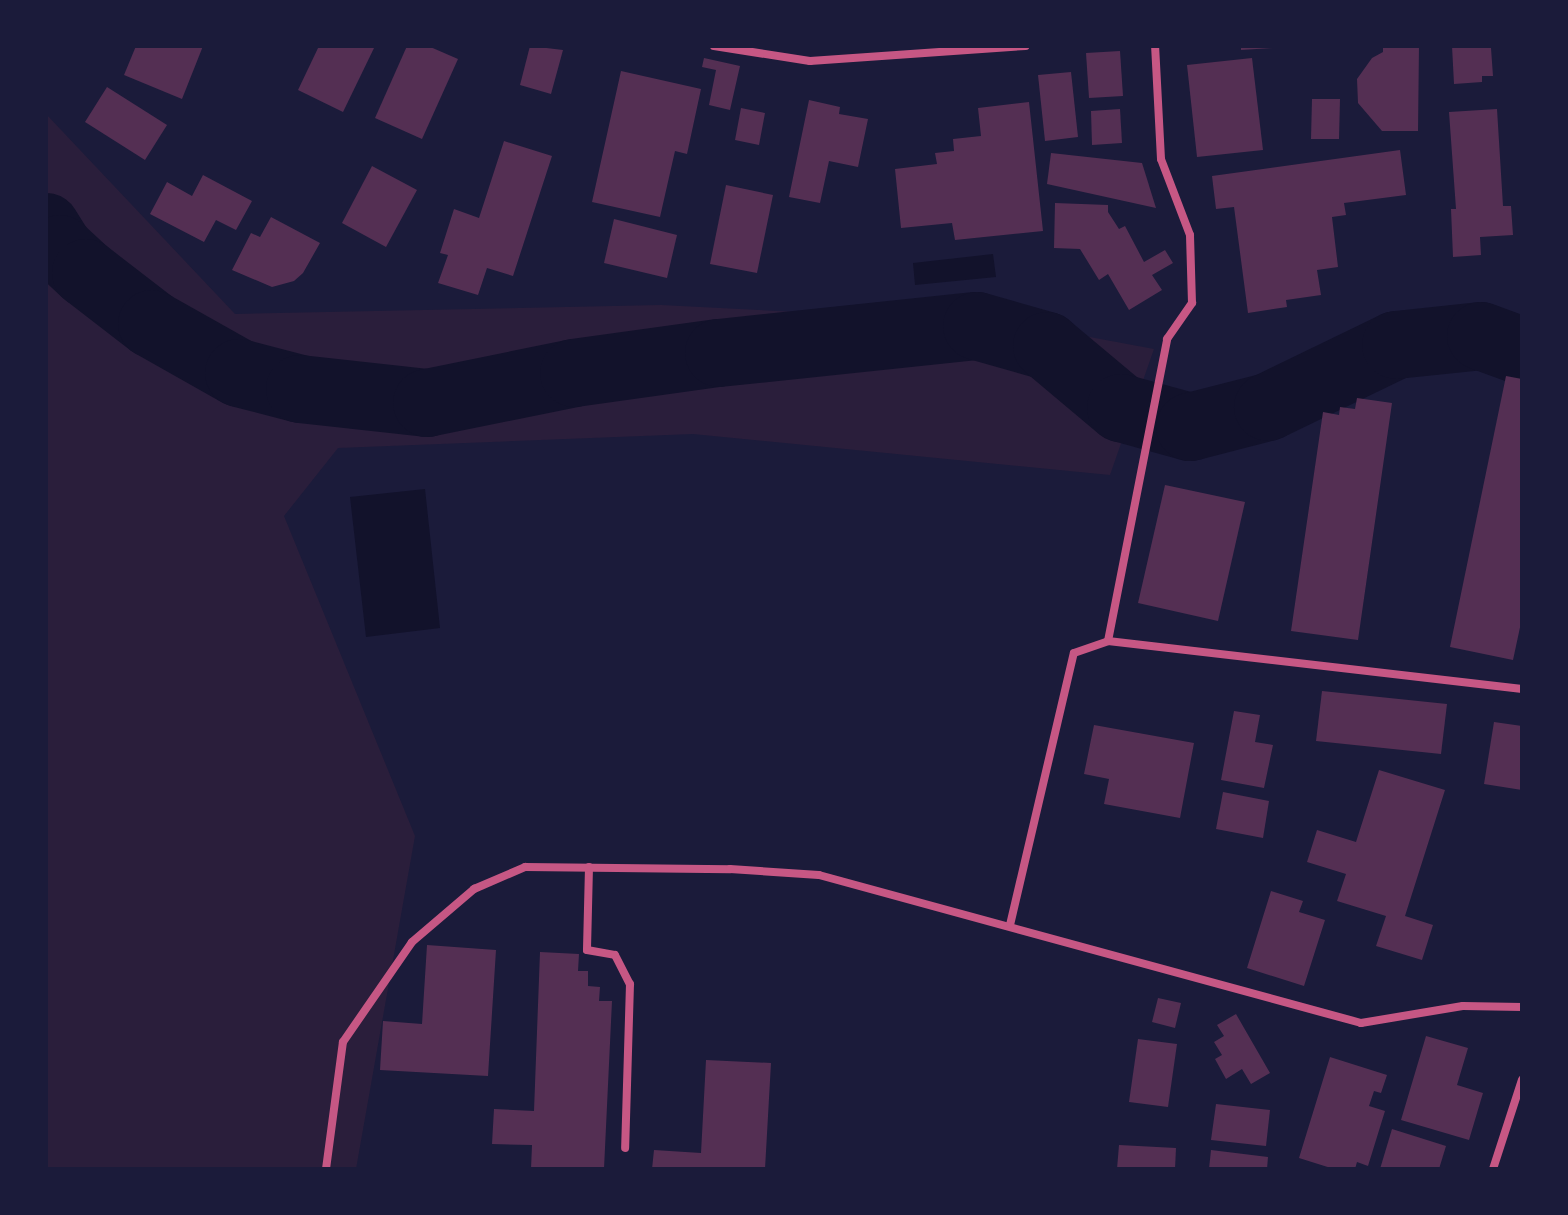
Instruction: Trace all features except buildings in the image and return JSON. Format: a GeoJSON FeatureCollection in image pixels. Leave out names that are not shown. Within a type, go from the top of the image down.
{"type":"FeatureCollection","features":[{"type":"Feature","properties":{"kind":"street"},"geometry":{"type":"LineString","coordinates":[[714,46],[810,61],[1025,46]]}},
{"type":"Feature","properties":{"kind":"street"},"geometry":{"type":"LineString","coordinates":[[1108,641],[1167,339],[1192,303],[1190,235],[1161,159],[1155,46]]}},
{"type":"Feature","properties":{"kind":"street"},"geometry":{"type":"LineString","coordinates":[[1010,925],[1074,653],[1108,641],[1522,689]]}},
{"type":"Feature","properties":{"kind":"street"},"geometry":{"type":"LineString","coordinates":[[326,1169],[343,1042],[412,942],[474,889],[525,867],[819,875],[1361,1023],[1463,1006],[1522,1007]]}},
{"type":"Feature","properties":{"kind":"street"},"geometry":{"type":"LineString","coordinates":[[589,867],[587,950],[615,955],[630,984],[625,1148]]}},
{"type":"Feature","properties":{"kind":"street"},"geometry":{"type":"LineString","coordinates":[[1493,1169],[1522,1080]]}},
{"type":"Feature","properties":{"kind":"shaded area"},"geometry":{"type":"Polygon","coordinates":[[[46,114],[235,314],[661,305],[1014,323],[1154,349],[1110,475],[693,434],[338,448],[284,516],[415,836],[356,1169],[46,1169],[46,114]]]}},
{"type":"Feature","properties":{"kind":"shaded area"},"geometry":{"type":"Polygon","coordinates":[[[993,254],[996,277],[915,285],[913,263],[993,254]]]}},
{"type":"Feature","properties":{"kind":"shaded area"},"geometry":{"type":"Polygon","coordinates":[[[425,489],[440,628],[366,637],[350,497],[425,489]]]}},
{"type":"Feature","properties":{"kind":"waterway"},"geometry":{"type":"LineString","coordinates":[[46,227],[60,249],[86,273],[152,324],[239,373],[300,389],[427,403],[574,373],[719,353],[977,326],[1047,346],[1121,408],[1190,427],[1268,407],[1396,345],[1481,336],[1522,351]]}}]}
